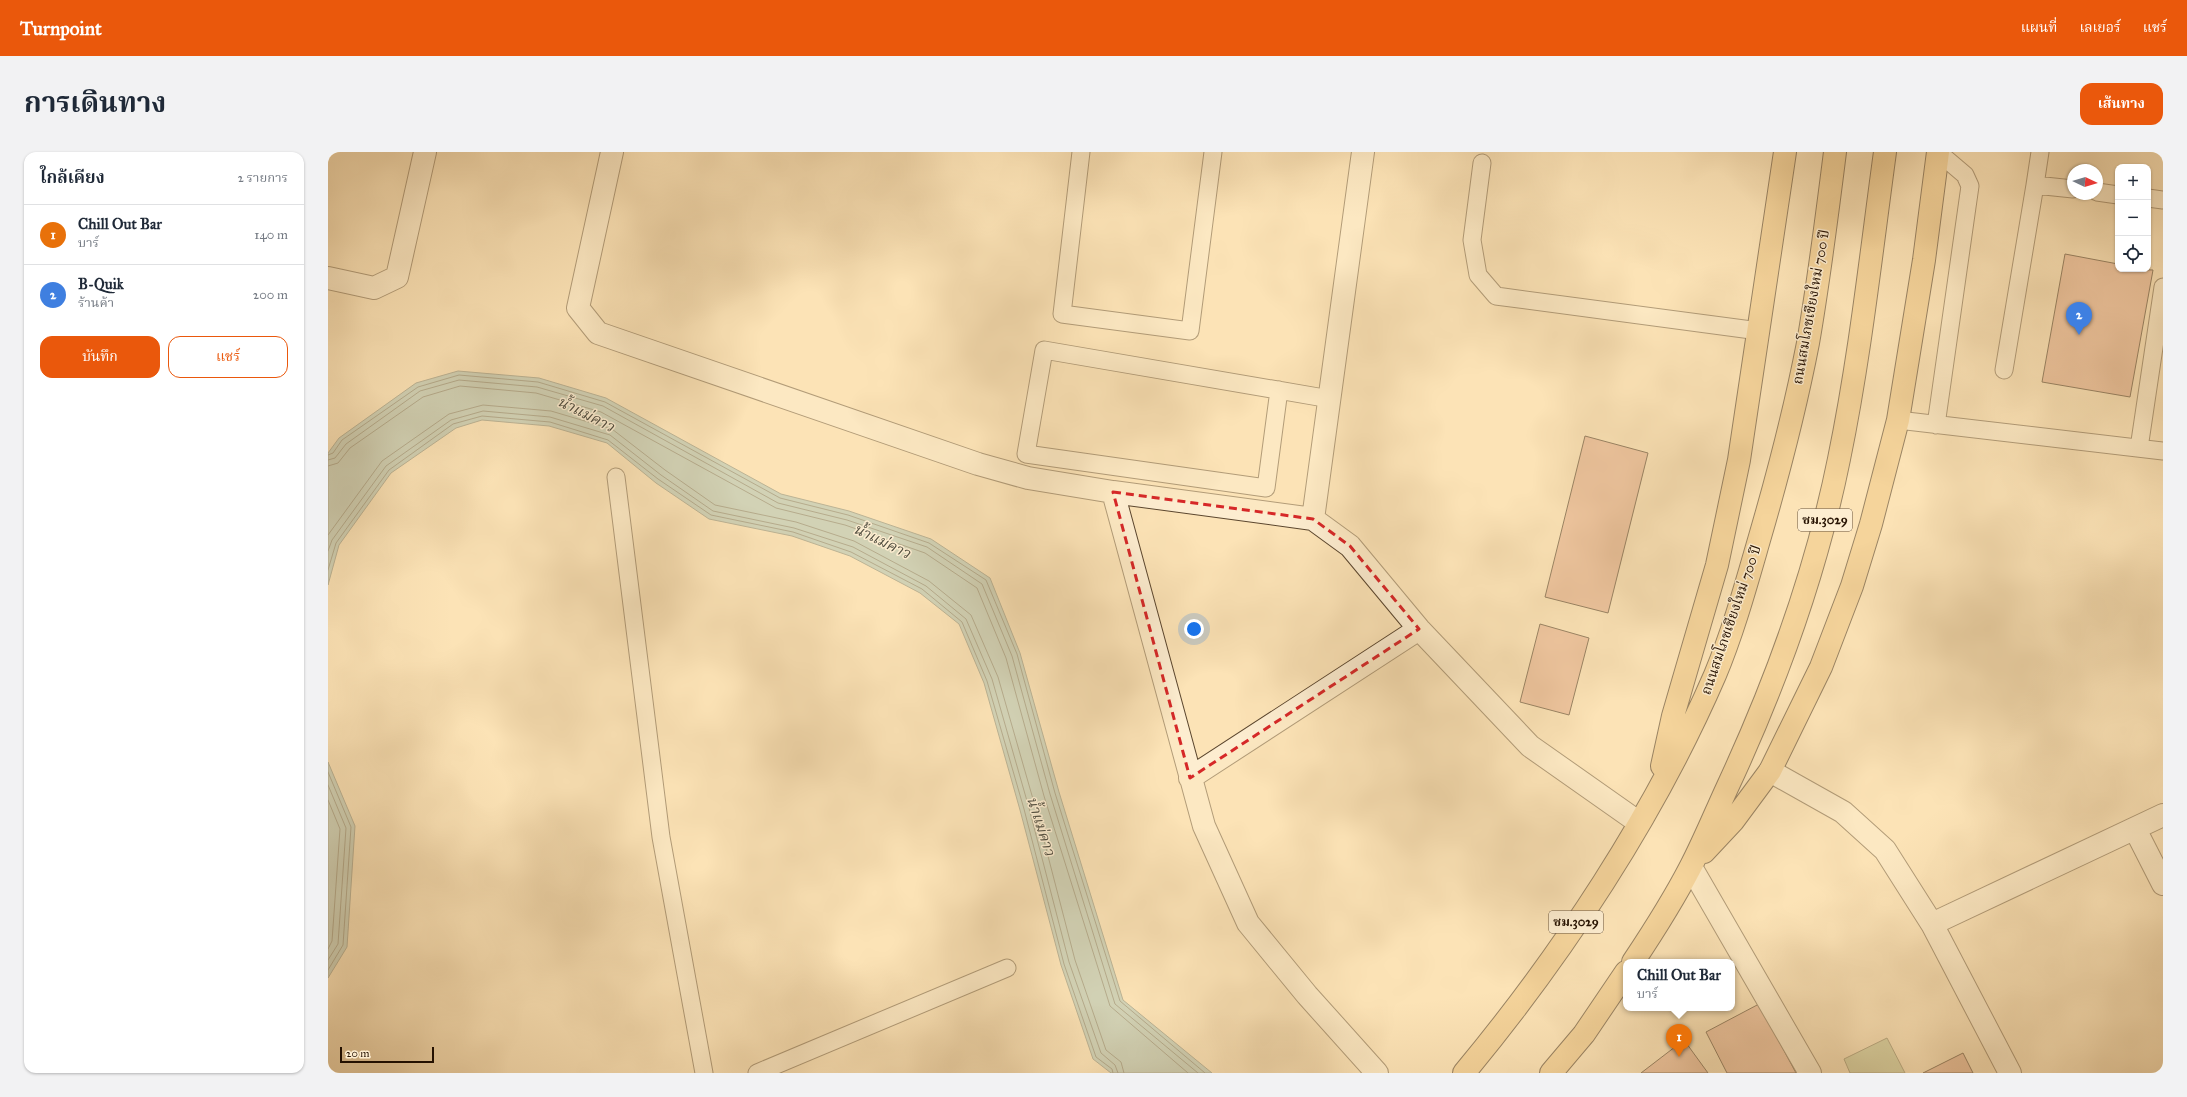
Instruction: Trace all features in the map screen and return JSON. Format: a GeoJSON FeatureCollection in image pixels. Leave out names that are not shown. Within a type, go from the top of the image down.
{"type":"FeatureCollection","features":[{"type":"Feature","properties":{"kind":"main road"},"geometry":{"type":"LineString","coordinates":[[1657,793],[1672,716],[1718,565],[1739,460],[1785,152]]}},
{"type":"Feature","properties":{"kind":"main road","name":"ถนนสมโภชเชียงใหม่ 700 ปี"},"geometry":{"type":"LineString","coordinates":[[1464,1073],[1487,1045],[1555,953],[1603,881],[1657,793],[1716,672],[1747,583],[1781,465],[1808,343],[1835,152]]}},
{"type":"Feature","properties":{"kind":"main road","name":"ชม.3029"},"geometry":{"type":"LineString","coordinates":[[1635,959],[1691,867],[1765,701],[1793,627],[1818,551],[1839,460],[1855,376],[1885,152]]}},
{"type":"Feature","properties":{"kind":"main road"},"geometry":{"type":"LineString","coordinates":[[1691,867],[1734,821],[1770,771],[1821,667],[1852,586],[1871,524],[1898,420],[1924,260],[1938,152]]}},
{"type":"Feature","properties":{"kind":"main road"},"geometry":{"type":"LineString","coordinates":[[1552,1073],[1584,1034],[1623,976]]}},
{"type":"Feature","properties":{"kind":"street"},"geometry":{"type":"LineString","coordinates":[[328,278],[374,288],[397,277],[425,152]]}},
{"type":"Feature","properties":{"kind":"street"},"geometry":{"type":"LineString","coordinates":[[612,152],[578,308],[598,333],[978,464],[1028,478],[1113,492],[1313,519],[1350,546],[1419,629],[1530,746],[1638,822]]}},
{"type":"Feature","properties":{"kind":"street"},"geometry":{"type":"LineString","coordinates":[[1313,519],[1363,152]]}},
{"type":"Feature","properties":{"kind":"street"},"geometry":{"type":"LineString","coordinates":[[1113,492],[1204,826],[1248,923],[1307,995],[1377,1073]]}},
{"type":"Feature","properties":{"kind":"street"},"geometry":{"type":"LineString","coordinates":[[1190,778],[1419,629]]}},
{"type":"Feature","properties":{"kind":"street"},"geometry":{"type":"LineString","coordinates":[[1770,771],[1843,812],[1885,850],[1932,924],[2010,1073]]}},
{"type":"Feature","properties":{"kind":"street"},"geometry":{"type":"LineString","coordinates":[[1932,924],[2163,815]]}},
{"type":"Feature","properties":{"kind":"street"},"geometry":{"type":"LineString","coordinates":[[2135,829],[2163,884]]}},
{"type":"Feature","properties":{"kind":"street"},"geometry":{"type":"LineString","coordinates":[[1691,867],[1810,1073]]}},
{"type":"Feature","properties":{"kind":"lane"},"geometry":{"type":"LineString","coordinates":[[1081,152],[1062,314],[1190,331],[1213,152]]}},
{"type":"Feature","properties":{"kind":"lane"},"geometry":{"type":"LineString","coordinates":[[1936,425],[1970,186],[1965,175],[1938,152]]}},
{"type":"Feature","properties":{"kind":"lane"},"geometry":{"type":"LineString","coordinates":[[2004,370],[2040,152]]}},
{"type":"Feature","properties":{"kind":"lane"},"geometry":{"type":"LineString","coordinates":[[1482,163],[1472,240],[1478,275],[1496,296],[1759,331]]}},
{"type":"Feature","properties":{"kind":"lane"},"geometry":{"type":"LineString","coordinates":[[2034,185],[2067,188]]}},
{"type":"Feature","properties":{"kind":"lane"},"geometry":{"type":"LineString","coordinates":[[2103,193],[2115,195]]}},
{"type":"Feature","properties":{"kind":"lane"},"geometry":{"type":"LineString","coordinates":[[2151,198],[2163,200]]}},
{"type":"Feature","properties":{"kind":"lane"},"geometry":{"type":"LineString","coordinates":[[2139,448],[2163,287]]}},
{"type":"Feature","properties":{"kind":"lane"},"geometry":{"type":"LineString","coordinates":[[1279,390],[1266,488],[1026,454],[1044,350],[1330,398]]}},
{"type":"Feature","properties":{"kind":"lane"},"geometry":{"type":"LineString","coordinates":[[1898,420],[2163,451]]}},
{"type":"Feature","properties":{"kind":"lane"},"geometry":{"type":"LineString","coordinates":[[616,477],[661,838],[704,1073]]}},
{"type":"Feature","properties":{"kind":"lane"},"geometry":{"type":"LineString","coordinates":[[758,1073],[1007,968]]}},
{"type":"Feature","properties":{"kind":"highlighted area"},"geometry":{"type":"Polygon","coordinates":[[[1113,492],[1313,519],[1350,546],[1419,629],[1190,778],[1113,492]]]}},
{"type":"Feature","properties":{"kind":"green space"},"geometry":{"type":"Polygon","coordinates":[[[1887,1038],[1905,1073],[1850,1073],[1844,1059],[1887,1038]]]}},
{"type":"Feature","properties":{"kind":"water","name":"น้ำแม่คาว"},"geometry":{"type":"Polygon","coordinates":[[[458,371],[539,378],[606,398],[781,494],[849,511],[931,539],[990,578],[1020,653],[1059,792],[1123,1000],[1212,1073],[1111,1073],[1093,1059],[1061,965],[1020,810],[984,683],[959,624],[920,593],[850,556],[792,536],[709,519],[656,483],[607,443],[549,426],[482,420],[456,428],[391,473],[339,545],[328,585],[328,453],[339,438],[416,383],[458,371]]]}},
{"type":"Feature","properties":{"kind":"water"},"geometry":{"type":"Polygon","coordinates":[[[328,762],[355,826],[347,947],[328,978],[328,762]]]}},
{"type":"Feature","properties":{"kind":"building"},"geometry":{"type":"Polygon","coordinates":[[[2065,254],[2115,263],[2115,272],[2151,272],[2151,270],[2153,270],[2130,397],[2042,382],[2065,254]]]}},
{"type":"Feature","properties":{"kind":"building"},"geometry":{"type":"Polygon","coordinates":[[[1585,436],[1648,453],[1608,613],[1545,597],[1585,436]]]}},
{"type":"Feature","properties":{"kind":"building"},"geometry":{"type":"Polygon","coordinates":[[[1540,624],[1589,638],[1569,715],[1520,702],[1540,624]]]}},
{"type":"Feature","properties":{"kind":"building"},"geometry":{"type":"Polygon","coordinates":[[[1759,1004],[1796,1073],[1727,1073],[1706,1032],[1759,1004]]]}},
{"type":"Feature","properties":{"kind":"building"},"geometry":{"type":"Polygon","coordinates":[[[1684,1040],[1708,1073],[1641,1073],[1684,1040]]]}},
{"type":"Feature","properties":{"kind":"building"},"geometry":{"type":"Polygon","coordinates":[[[1963,1053],[1973,1073],[1923,1073],[1963,1053]]]}},
{"type":"Feature","properties":{"kind":"place","name":"B-Quik"},"geometry":{"type":"Point","coordinates":[2079,335]}},
{"type":"Feature","properties":{"kind":"place","name":"Chill Out Bar"},"geometry":{"type":"Point","coordinates":[1679,1057]}}]}
